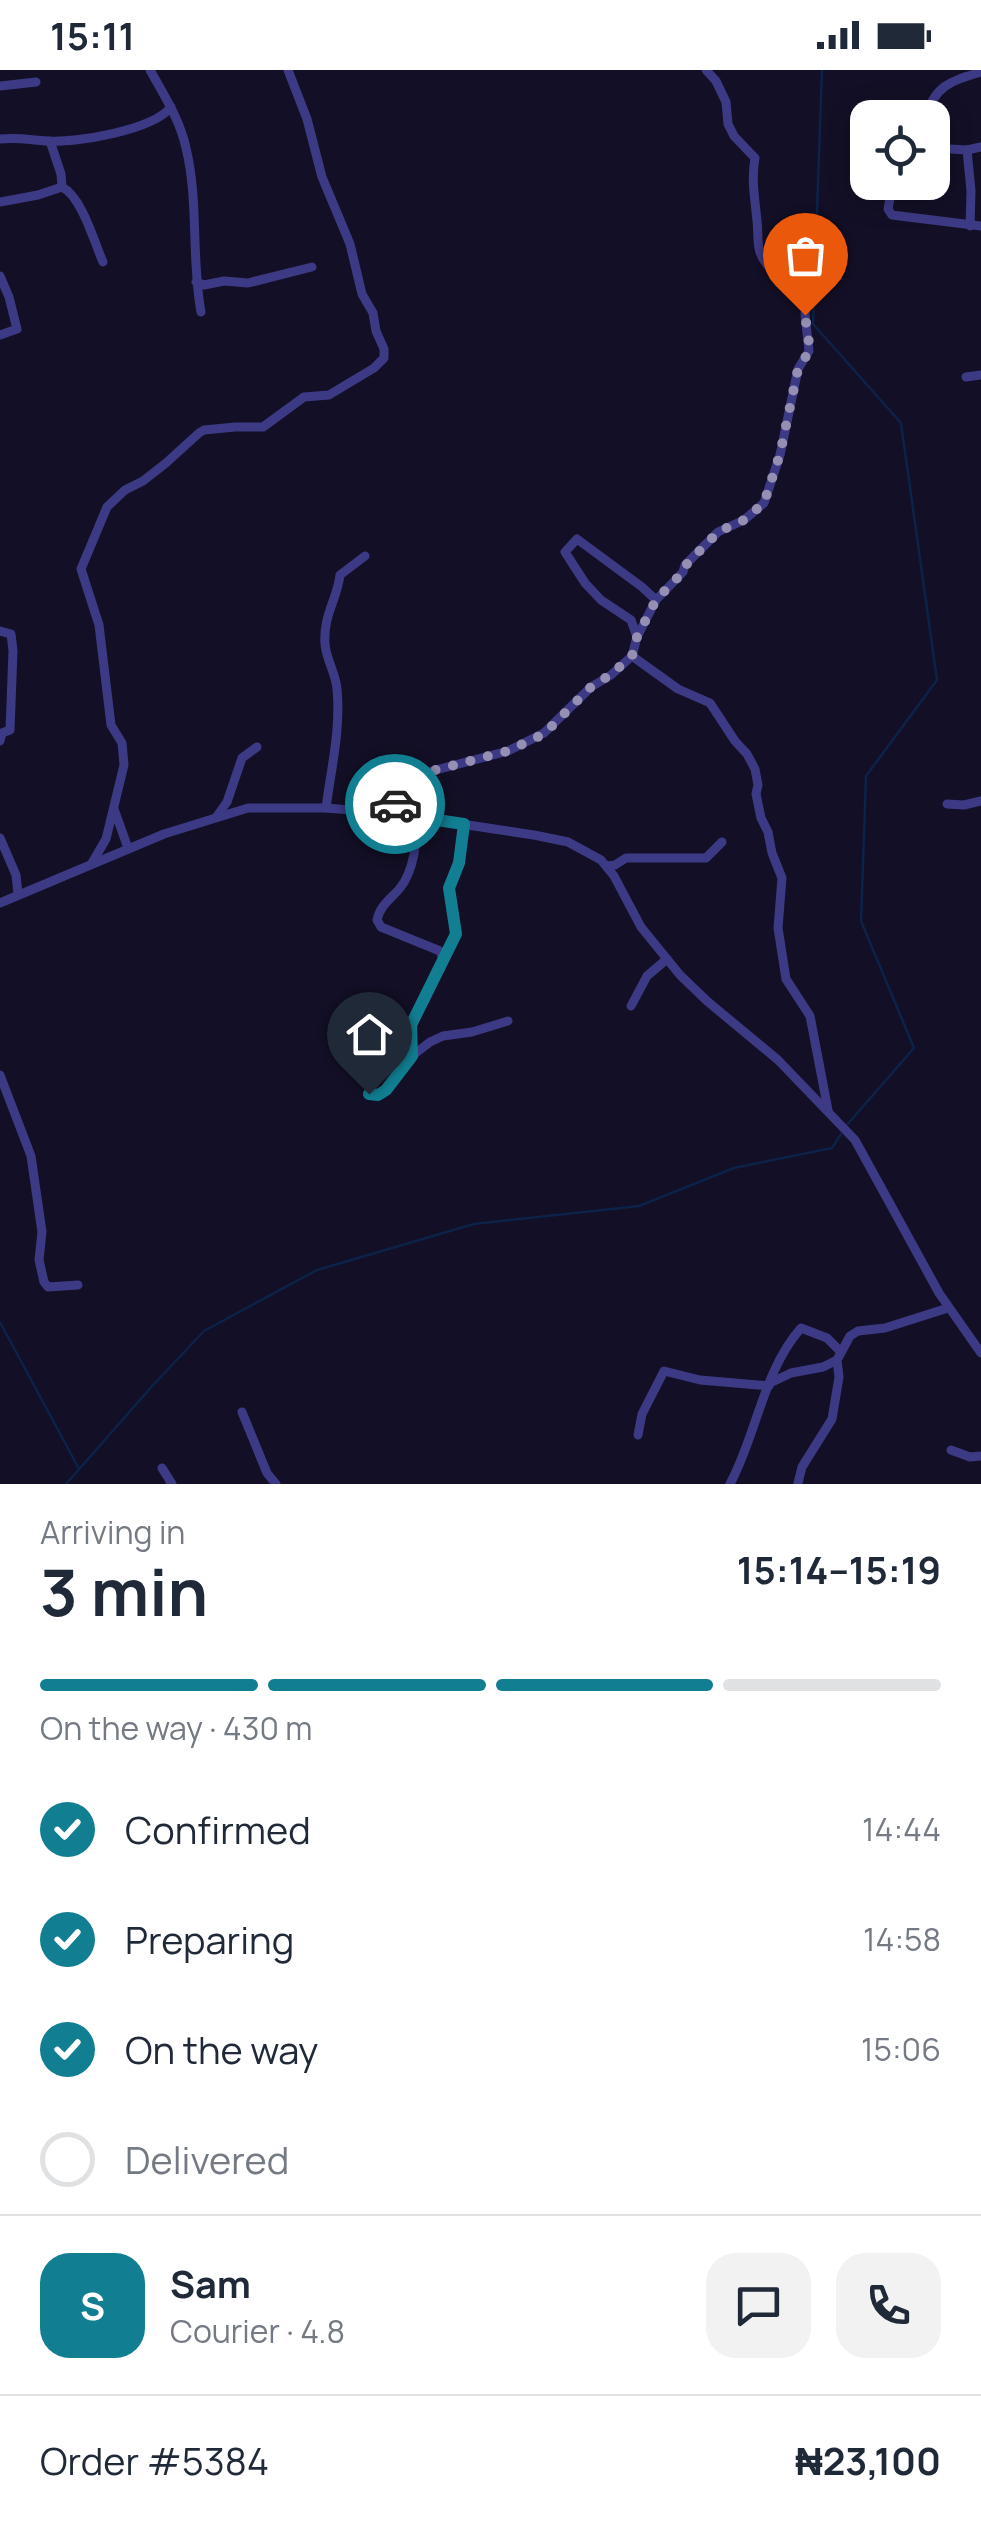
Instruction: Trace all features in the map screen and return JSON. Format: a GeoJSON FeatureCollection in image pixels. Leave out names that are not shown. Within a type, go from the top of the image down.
{"type":"FeatureCollection","features":[{"type":"Feature","properties":{"kind":"street"},"geometry":{"type":"LineString","coordinates":[[150,70],[171,107],[188,158],[201,312]]}},
{"type":"Feature","properties":{"kind":"street"},"geometry":{"type":"LineString","coordinates":[[91,865],[106,840],[122,781],[124,751],[111,725],[99,625],[81,569],[108,507],[199,433],[263,427],[304,398],[329,395],[384,358],[350,244],[322,177],[288,70]]}},
{"type":"Feature","properties":{"kind":"street"},"geometry":{"type":"LineString","coordinates":[[388,813],[411,784],[432,771],[508,751],[544,734],[591,687],[632,656],[656,600],[718,532],[744,520],[764,503],[780,454],[798,369],[810,350],[805,315],[807,292],[768,266],[758,249],[752,175],[756,158],[734,136],[728,124],[726,102],[706,70]]}},
{"type":"Feature","properties":{"kind":"street"},"geometry":{"type":"LineString","coordinates":[[932,100],[940,88],[981,72]]}},
{"type":"Feature","properties":{"kind":"street"},"geometry":{"type":"LineString","coordinates":[[0,86],[36,82]]}},
{"type":"Feature","properties":{"kind":"street"},"geometry":{"type":"LineString","coordinates":[[0,139],[82,138],[157,119],[171,107]]}},
{"type":"Feature","properties":{"kind":"street"},"geometry":{"type":"LineString","coordinates":[[50,141],[62,188]]}},
{"type":"Feature","properties":{"kind":"street"},"geometry":{"type":"LineString","coordinates":[[950,149],[981,146]]}},
{"type":"Feature","properties":{"kind":"street"},"geometry":{"type":"LineString","coordinates":[[889,200],[892,215],[975,226],[968,150]]}},
{"type":"Feature","properties":{"kind":"street"},"geometry":{"type":"LineString","coordinates":[[0,202],[62,188],[69,190],[103,262]]}},
{"type":"Feature","properties":{"kind":"street"},"geometry":{"type":"LineString","coordinates":[[196,282],[248,283],[312,267]]}},
{"type":"Feature","properties":{"kind":"street"},"geometry":{"type":"LineString","coordinates":[[0,276],[17,329],[0,335]]}},
{"type":"Feature","properties":{"kind":"street"},"geometry":{"type":"LineString","coordinates":[[966,377],[981,375]]}},
{"type":"Feature","properties":{"kind":"street"},"geometry":{"type":"LineString","coordinates":[[637,637],[631,620],[585,583],[565,552],[578,540],[656,600]]}},
{"type":"Feature","properties":{"kind":"street"},"geometry":{"type":"LineString","coordinates":[[326,808],[338,719],[337,686],[324,646],[327,614],[340,574],[365,556]]}},
{"type":"Feature","properties":{"kind":"street"},"geometry":{"type":"LineString","coordinates":[[0,632],[10,634],[14,650],[10,730],[2,733],[0,741]]}},
{"type":"Feature","properties":{"kind":"street"},"geometry":{"type":"LineString","coordinates":[[632,656],[678,689],[710,702],[755,769],[761,818],[782,878],[778,928],[786,978],[810,1016],[828,1110]]}},
{"type":"Feature","properties":{"kind":"street"},"geometry":{"type":"LineString","coordinates":[[218,816],[242,758],[257,747]]}},
{"type":"Feature","properties":{"kind":"street"},"geometry":{"type":"LineString","coordinates":[[947,804],[964,806],[981,801]]}},
{"type":"Feature","properties":{"kind":"street"},"geometry":{"type":"LineString","coordinates":[[114,806],[128,848]]}},
{"type":"Feature","properties":{"kind":"street"},"geometry":{"type":"LineString","coordinates":[[0,903],[128,848],[248,808],[388,813],[568,842],[594,854],[607,866],[641,926],[667,959],[706,1001],[778,1060],[855,1140],[914,1251],[948,1308],[981,1352]]}},
{"type":"Feature","properties":{"kind":"street"},"geometry":{"type":"LineString","coordinates":[[416,817],[408,873],[378,913],[377,920],[382,927],[440,951],[444,958]]}},
{"type":"Feature","properties":{"kind":"street"},"geometry":{"type":"LineString","coordinates":[[412,1056],[411,1025],[456,934],[449,888],[459,863],[464,824]]}},
{"type":"Feature","properties":{"kind":"street"},"geometry":{"type":"LineString","coordinates":[[0,838],[16,875],[18,894]]}},
{"type":"Feature","properties":{"kind":"street"},"geometry":{"type":"LineString","coordinates":[[607,866],[638,857],[706,858],[722,842]]}},
{"type":"Feature","properties":{"kind":"street"},"geometry":{"type":"LineString","coordinates":[[631,1006],[647,976],[667,959]]}},
{"type":"Feature","properties":{"kind":"street"},"geometry":{"type":"LineString","coordinates":[[369,1094],[378,1095],[386,1090],[412,1056],[430,1042],[508,1021]]}},
{"type":"Feature","properties":{"kind":"street"},"geometry":{"type":"LineString","coordinates":[[0,1075],[31,1156],[42,1232],[39,1254],[44,1282],[48,1287],[78,1285]]}},
{"type":"Feature","properties":{"kind":"street"},"geometry":{"type":"LineString","coordinates":[[638,1435],[642,1414],[664,1371],[700,1380],[769,1384],[791,1373],[823,1368],[858,1332],[885,1328],[948,1308]]}},
{"type":"Feature","properties":{"kind":"street"},"geometry":{"type":"LineString","coordinates":[[730,1484],[787,1344],[802,1328],[827,1338],[838,1356],[839,1377],[832,1419],[802,1467],[798,1483]]}},
{"type":"Feature","properties":{"kind":"street"},"geometry":{"type":"LineString","coordinates":[[242,1412],[267,1473],[276,1484]]}},
{"type":"Feature","properties":{"kind":"street"},"geometry":{"type":"LineString","coordinates":[[951,1450],[970,1457],[981,1456]]}},
{"type":"Feature","properties":{"kind":"street"},"geometry":{"type":"LineString","coordinates":[[162,1468],[172,1484]]}},
{"type":"Feature","properties":{"kind":"waterway"},"geometry":{"type":"LineString","coordinates":[[822,70],[813,324],[901,423],[937,680],[866,776],[861,921],[914,1048],[845,1127]]}},
{"type":"Feature","properties":{"kind":"waterway"},"geometry":{"type":"LineString","coordinates":[[66,1484],[204,1331],[317,1270],[474,1224],[639,1206],[734,1168],[832,1148],[841,1134]]}},
{"type":"Feature","properties":{"kind":"waterway"},"geometry":{"type":"LineString","coordinates":[[0,1322],[78,1467]]}},
{"type":"Feature","properties":{"kind":"way so far"},"geometry":{"type":"LineString","coordinates":[[395,804],[411,784],[432,771],[508,751],[544,734],[591,687],[632,656],[656,600],[685,566],[718,532],[744,520],[764,503],[780,454],[798,369],[810,350],[805,315]]}},
{"type":"Feature","properties":{"kind":"route"},"geometry":{"type":"LineString","coordinates":[[369,1094],[378,1095],[386,1090],[412,1056],[411,1025],[456,934],[449,888],[459,863],[464,824],[388,813],[395,804]]}}]}
